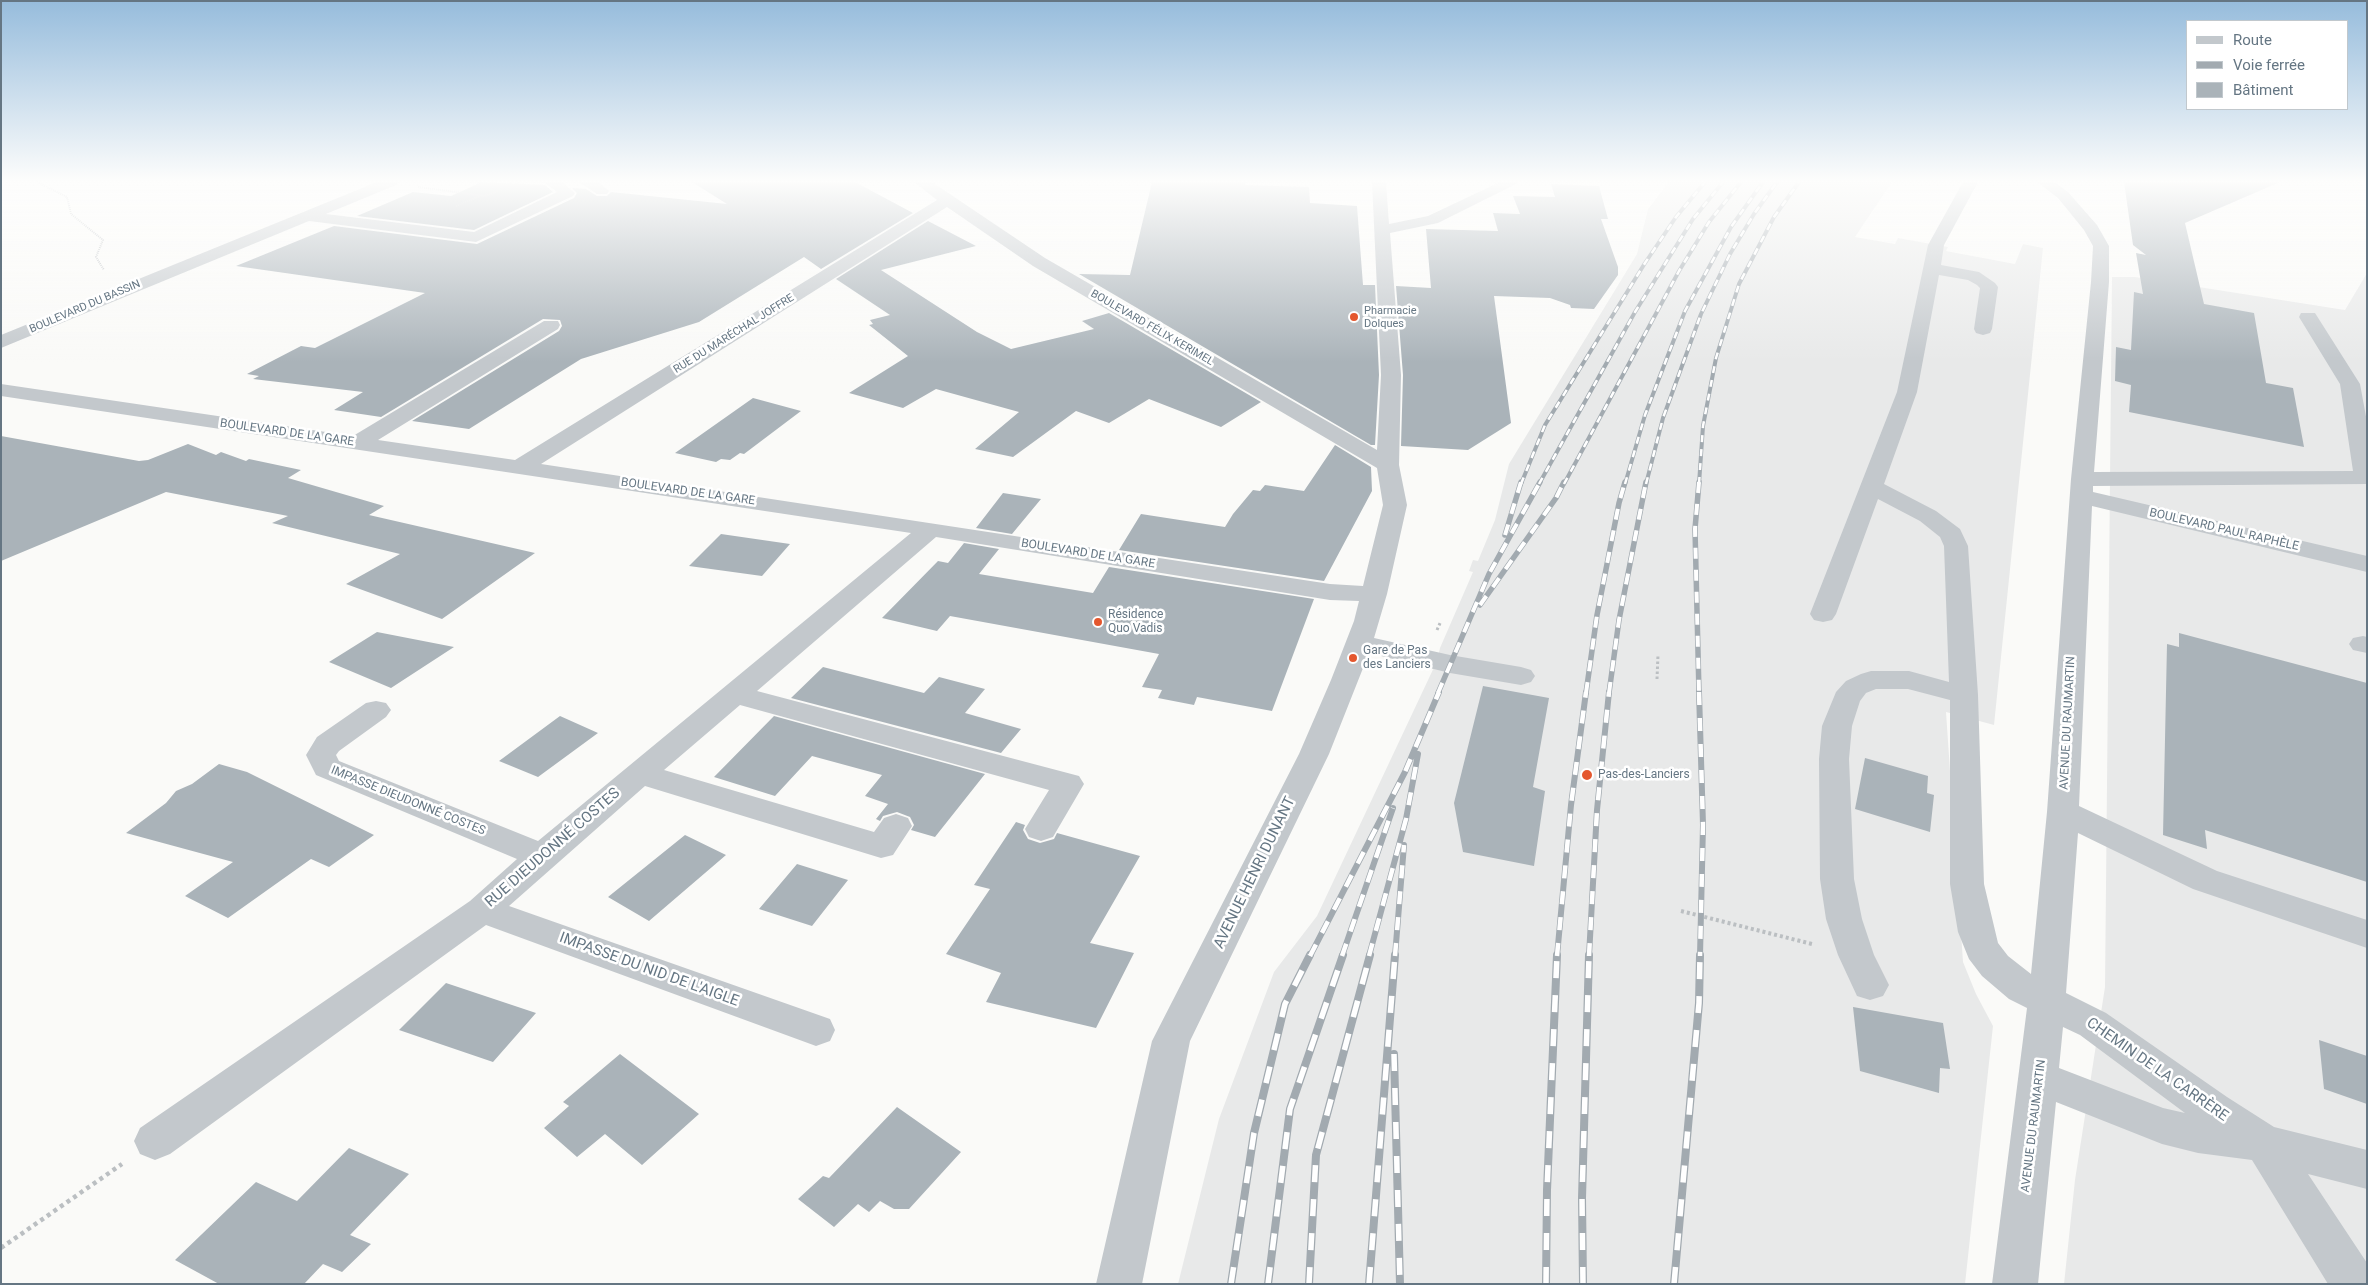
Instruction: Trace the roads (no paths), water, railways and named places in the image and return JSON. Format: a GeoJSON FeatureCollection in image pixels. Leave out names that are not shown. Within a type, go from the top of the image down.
{"type":"FeatureCollection","features":[{"type":"Feature","properties":{"kind":"street","name":"BOULEVARD DU BASSIN"},"geometry":{"type":"LineString","coordinates":[[1,342],[246,242]]}},
{"type":"Feature","properties":{"kind":"street","name":"RUE DU MARÉCHAL JOFFRE"},"geometry":{"type":"LineString","coordinates":[[520,467],[880,242]]}},
{"type":"Feature","properties":{"kind":"street","name":"BOULEVARD FÉLIX KERIMEL"},"geometry":{"type":"LineString","coordinates":[[1009,242],[1039,262],[1388,465]]}},
{"type":"Feature","properties":{"kind":"street","name":"AVENUE HENRI DUNANT"},"geometry":{"type":"LineString","coordinates":[[1119,1284],[1171,1041],[1314,754],[1345,680],[1367,621],[1374,594],[1395,504],[1388,465],[1391,375],[1381,242]]}},
{"type":"Feature","properties":{"kind":"street"},"geometry":{"type":"LineString","coordinates":[[1823,614],[1907,392],[1930,268],[1937,242]]}},
{"type":"Feature","properties":{"kind":"street","name":"AVENUE DU RAUMARTIN"},"geometry":{"type":"LineString","coordinates":[[2015,1284],[2040,1078],[2063,812],[2082,488],[2099,292],[2101,246],[2099,242]]}},
{"type":"Feature","properties":{"kind":"street"},"geometry":{"type":"LineString","coordinates":[[1930,268],[1973,276],[1983,281],[1989,287],[1983,329]]}},
{"type":"Feature","properties":{"kind":"street"},"geometry":{"type":"LineString","coordinates":[[2082,488],[2149,477],[2365,478],[2350,384],[2308,317]]}},
{"type":"Feature","properties":{"kind":"street"},"geometry":{"type":"LineString","coordinates":[[357,443],[551,325]]}},
{"type":"Feature","properties":{"kind":"street","name":"BOULEVARD DE LA GARE"},"geometry":{"type":"LineString","coordinates":[[1,390],[931,529],[1330,592],[1374,594]]}},
{"type":"Feature","properties":{"kind":"street","name":"CHEMIN DE LA CARRÈRE"},"geometry":{"type":"LineString","coordinates":[[1871,486],[1939,523],[1951,534],[1956,546],[1964,695],[1967,884],[1976,932],[1982,949],[1994,966],[2022,988],[2076,1014],[2113,1037],[2212,1110],[2264,1143]]}},
{"type":"Feature","properties":{"kind":"street","name":"BOULEVARD PAUL RAPHÈLE"},"geometry":{"type":"LineString","coordinates":[[2082,488],[2367,564]]}},
{"type":"Feature","properties":{"kind":"street","name":"RUE DIEUDONNÉ COSTES"},"geometry":{"type":"LineString","coordinates":[[155,1141],[482,910],[542,856],[931,529]]}},
{"type":"Feature","properties":{"kind":"street"},"geometry":{"type":"LineString","coordinates":[[1358,642],[1450,664],[1521,676]]}},
{"type":"Feature","properties":{"kind":"street"},"geometry":{"type":"LineString","coordinates":[[1870,985],[1856,955],[1844,919],[1837,879],[1834,759],[1836,726],[1846,699],[1856,687],[1871,680],[1909,680],[1964,695]]}},
{"type":"Feature","properties":{"kind":"street"},"geometry":{"type":"LineString","coordinates":[[734,694],[1068,784],[1040,829]]}},
{"type":"Feature","properties":{"kind":"street","name":"IMPASSE DIEUDONNÉ COSTES"},"geometry":{"type":"LineString","coordinates":[[376,710],[328,744],[321,755],[327,768],[542,856]]}},
{"type":"Feature","properties":{"kind":"street"},"geometry":{"type":"LineString","coordinates":[[640,774],[881,846],[896,826]]}},
{"type":"Feature","properties":{"kind":"street"},"geometry":{"type":"LineString","coordinates":[[2063,812],[2205,880],[2367,934]]}},
{"type":"Feature","properties":{"kind":"street","name":"IMPASSE DU NID DE L'AIGLE"},"geometry":{"type":"LineString","coordinates":[[482,910],[816,1030]]}},
{"type":"Feature","properties":{"kind":"street","name":"CHEMIN DE LA CARRÈRE"},"geometry":{"type":"LineString","coordinates":[[2040,1078],[2162,1126],[2198,1134],[2264,1143],[2367,1170]]}},
{"type":"Feature","properties":{"kind":"street"},"geometry":{"type":"LineString","coordinates":[[2264,1143],[2354,1284]]}},
{"type":"Feature","properties":{"kind":"railway"},"geometry":{"type":"LineString","coordinates":[[1521,484],[1545,425],[1659,242]]}},
{"type":"Feature","properties":{"kind":"railway"},"geometry":{"type":"LineString","coordinates":[[1539,484],[1635,312],[1679,242]]}},
{"type":"Feature","properties":{"kind":"railway"},"geometry":{"type":"LineString","coordinates":[[1564,484],[1679,271],[1697,242]]}},
{"type":"Feature","properties":{"kind":"railway"},"geometry":{"type":"LineString","coordinates":[[1625,484],[1645,415],[1685,311],[1723,242]]}},
{"type":"Feature","properties":{"kind":"railway"},"geometry":{"type":"LineString","coordinates":[[1646,484],[1663,418],[1701,314],[1737,242]]}},
{"type":"Feature","properties":{"kind":"railway"},"geometry":{"type":"LineString","coordinates":[[1699,484],[1703,426],[1716,358],[1739,284],[1761,242]]}},
{"type":"Feature","properties":{"kind":"railway"},"geometry":{"type":"LineString","coordinates":[[1505,535],[1521,482]]}},
{"type":"Feature","properties":{"kind":"railway"},"geometry":{"type":"LineString","coordinates":[[1438,693],[1489,574],[1540,482]]}},
{"type":"Feature","properties":{"kind":"railway"},"geometry":{"type":"LineString","coordinates":[[1480,605],[1556,498],[1564,482]]}},
{"type":"Feature","properties":{"kind":"railway"},"geometry":{"type":"LineString","coordinates":[[1586,693],[1597,615],[1619,503],[1625,482]]}},
{"type":"Feature","properties":{"kind":"railway"},"geometry":{"type":"LineString","coordinates":[[1609,693],[1619,620],[1646,482]]}},
{"type":"Feature","properties":{"kind":"railway"},"geometry":{"type":"LineString","coordinates":[[1699,482],[1695,529],[1699,693]]}},
{"type":"Feature","properties":{"kind":"railway"},"geometry":{"type":"LineString","coordinates":[[1310,956],[1405,772],[1439,692]]}},
{"type":"Feature","properties":{"kind":"railway"},"geometry":{"type":"LineString","coordinates":[[1557,956],[1571,805],[1586,692]]}},
{"type":"Feature","properties":{"kind":"railway"},"geometry":{"type":"LineString","coordinates":[[1589,956],[1597,810],[1609,692]]}},
{"type":"Feature","properties":{"kind":"railway"},"geometry":{"type":"LineString","coordinates":[[1699,692],[1703,825],[1700,956]]}},
{"type":"Feature","properties":{"kind":"railway"},"geometry":{"type":"LineString","coordinates":[[1369,956],[1406,819],[1418,754]]}},
{"type":"Feature","properties":{"kind":"railway"},"geometry":{"type":"LineString","coordinates":[[1342,956],[1393,808]]}},
{"type":"Feature","properties":{"kind":"railway"},"geometry":{"type":"LineString","coordinates":[[1395,956],[1404,845]]}},
{"type":"Feature","properties":{"kind":"railway"},"geometry":{"type":"LineString","coordinates":[[1231,1284],[1254,1133],[1285,1004],[1310,955]]}},
{"type":"Feature","properties":{"kind":"railway"},"geometry":{"type":"LineString","coordinates":[[1268,1284],[1290,1109],[1343,955]]}},
{"type":"Feature","properties":{"kind":"railway"},"geometry":{"type":"LineString","coordinates":[[1309,1284],[1316,1155],[1370,955]]}},
{"type":"Feature","properties":{"kind":"railway"},"geometry":{"type":"LineString","coordinates":[[1369,1284],[1395,955]]}},
{"type":"Feature","properties":{"kind":"railway"},"geometry":{"type":"LineString","coordinates":[[1546,1284],[1547,1190],[1557,955]]}},
{"type":"Feature","properties":{"kind":"railway"},"geometry":{"type":"LineString","coordinates":[[1583,1284],[1582,1198],[1589,955]]}},
{"type":"Feature","properties":{"kind":"railway"},"geometry":{"type":"LineString","coordinates":[[1674,1284],[1699,1003],[1700,955]]}},
{"type":"Feature","properties":{"kind":"railway"},"geometry":{"type":"LineString","coordinates":[[1394,1054],[1400,1284]]}},
{"type":"Feature","properties":{"kind":"place","name":"Pharmacie Dolques"},"geometry":{"type":"Point","coordinates":[1354,317]}},
{"type":"Feature","properties":{"kind":"place","name":"Résidence Quo Vadis"},"geometry":{"type":"Point","coordinates":[1098,622]}},
{"type":"Feature","properties":{"kind":"place","name":"Gare de Pas des Lanciers"},"geometry":{"type":"Point","coordinates":[1353,658]}},
{"type":"Feature","properties":{"kind":"place","name":"Pas-des-Lanciers"},"geometry":{"type":"Point","coordinates":[1587,775]}}]}
